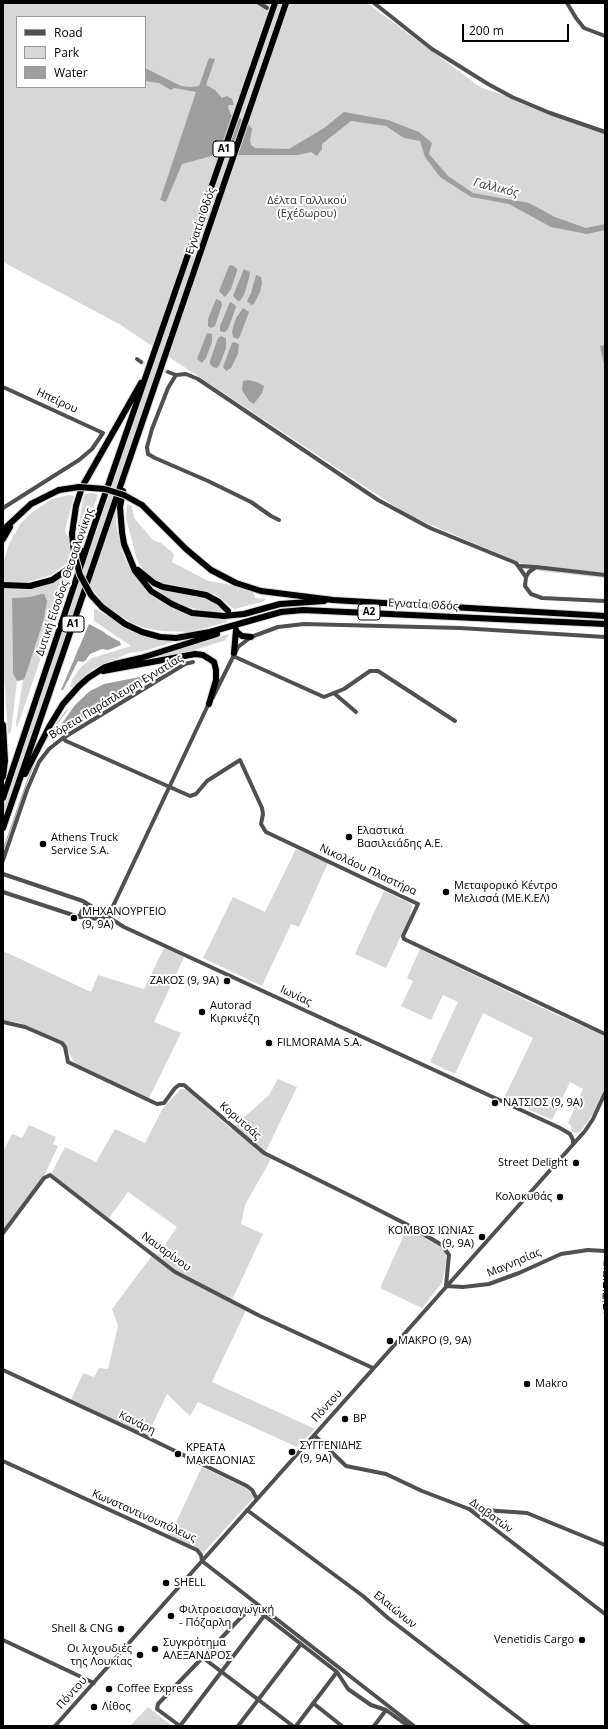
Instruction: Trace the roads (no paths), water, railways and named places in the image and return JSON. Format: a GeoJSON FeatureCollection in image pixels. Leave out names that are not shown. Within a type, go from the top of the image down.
{"type":"FeatureCollection","features":[{"type":"Feature","properties":{"kind":"highway","name":"Εγνατία Οδός"},"geometry":{"type":"LineString","coordinates":[[147,373],[275,3]]}},
{"type":"Feature","properties":{"kind":"highway","name":"Εγνατία Οδός"},"geometry":{"type":"LineString","coordinates":[[134,444],[286,3]]}},
{"type":"Feature","properties":{"kind":"highway"},"geometry":{"type":"LineString","coordinates":[[252,68],[259,38]]}},
{"type":"Feature","properties":{"kind":"highway"},"geometry":{"type":"LineString","coordinates":[[262,72],[276,45]]}},
{"type":"Feature","properties":{"kind":"highway","name":"Δυτική Είσοδος Θεσσαλονίκης"},"geometry":{"type":"LineString","coordinates":[[3,798],[147,373]]}},
{"type":"Feature","properties":{"kind":"highway","name":"Α2"},"geometry":{"type":"LineString","coordinates":[[147,373],[82,487],[76,506],[72,534],[74,553],[80,574],[92,595],[102,607],[116,619],[142,632],[160,637],[186,637],[241,624]]}},
{"type":"Feature","properties":{"kind":"highway","name":"Δυτική Είσοδος Θεσσαλονίκης"},"geometry":{"type":"LineString","coordinates":[[3,828],[134,444]]}},
{"type":"Feature","properties":{"kind":"highway","name":"Α2"},"geometry":{"type":"LineString","coordinates":[[134,444],[120,507],[122,532],[131,563],[141,580],[159,597],[186,612],[202,615],[236,616],[280,604],[333,600]]}},
{"type":"Feature","properties":{"kind":"highway"},"geometry":{"type":"LineString","coordinates":[[3,530],[35,502],[59,490],[79,487],[105,489],[124,495],[142,505],[194,556],[211,570],[224,577],[248,588],[261,591],[333,600]]}},
{"type":"Feature","properties":{"kind":"highway"},"geometry":{"type":"LineString","coordinates":[[3,540],[17,517]]}},
{"type":"Feature","properties":{"kind":"highway"},"geometry":{"type":"LineString","coordinates":[[3,585],[30,586],[45,583],[58,577],[71,567],[81,555],[93,529]]}},
{"type":"Feature","properties":{"kind":"highway"},"geometry":{"type":"LineString","coordinates":[[131,563],[154,583],[163,587],[206,596],[219,602],[228,611]]}},
{"type":"Feature","properties":{"kind":"highway","name":"Εγνατία Οδός"},"geometry":{"type":"LineString","coordinates":[[333,600],[605,616]]}},
{"type":"Feature","properties":{"kind":"highway","name":"Εγνατία Οδός"},"geometry":{"type":"LineString","coordinates":[[241,624],[281,612],[314,609],[605,624]]}},
{"type":"Feature","properties":{"kind":"highway"},"geometry":{"type":"LineString","coordinates":[[12,802],[36,751],[63,704],[79,686],[96,673],[115,664],[205,638],[241,624]]}},
{"type":"Feature","properties":{"kind":"highway"},"geometry":{"type":"LineString","coordinates":[[233,655],[237,631],[242,636],[251,637]]}},
{"type":"Feature","properties":{"kind":"highway"},"geometry":{"type":"LineString","coordinates":[[96,673],[200,654],[211,659],[216,670],[216,680],[209,704]]}},
{"type":"Feature","properties":{"kind":"highway"},"geometry":{"type":"LineString","coordinates":[[3,725],[5,761],[3,777]]}},
{"type":"Feature","properties":{"kind":"street"},"geometry":{"type":"LineString","coordinates":[[259,3],[267,8]]}},
{"type":"Feature","properties":{"kind":"street"},"geometry":{"type":"LineString","coordinates":[[374,3],[432,49],[488,84],[512,97],[550,113],[605,132]]}},
{"type":"Feature","properties":{"kind":"street"},"geometry":{"type":"LineString","coordinates":[[567,3],[584,28],[605,36]]}},
{"type":"Feature","properties":{"kind":"street"},"geometry":{"type":"LineString","coordinates":[[168,372],[176,375],[186,374],[198,380],[378,500],[417,522],[516,563],[520,566],[526,577]]}},
{"type":"Feature","properties":{"kind":"street"},"geometry":{"type":"LineString","coordinates":[[176,375],[168,388],[152,429],[147,447],[148,454],[208,480],[251,502],[279,520]]}},
{"type":"Feature","properties":{"kind":"street","name":"Ηπείρου"},"geometry":{"type":"LineString","coordinates":[[3,386],[103,433],[92,449],[79,460],[3,508]]}},
{"type":"Feature","properties":{"kind":"street"},"geometry":{"type":"LineString","coordinates":[[520,566],[605,575]]}},
{"type":"Feature","properties":{"kind":"street"},"geometry":{"type":"LineString","coordinates":[[536,567],[529,572],[526,577],[525,586],[528,592],[536,596],[542,598],[605,601]]}},
{"type":"Feature","properties":{"kind":"street"},"geometry":{"type":"LineString","coordinates":[[3,892],[79,916],[99,919],[107,917],[233,655],[241,643],[251,637],[278,627],[304,624],[460,628],[605,637]]}},
{"type":"Feature","properties":{"kind":"street"},"geometry":{"type":"LineString","coordinates":[[233,655],[324,697],[334,694],[370,671],[376,671],[455,721]]}},
{"type":"Feature","properties":{"kind":"street","name":"Βόρεια Παράπλευρη Εγνατίας"},"geometry":{"type":"LineString","coordinates":[[3,860],[27,790],[39,762],[49,749],[63,738],[185,664],[193,662]]}},
{"type":"Feature","properties":{"kind":"street"},"geometry":{"type":"LineString","coordinates":[[334,694],[356,712]]}},
{"type":"Feature","properties":{"kind":"street"},"geometry":{"type":"LineString","coordinates":[[63,738],[66,741],[169,788]]}},
{"type":"Feature","properties":{"kind":"street","name":"Νικολάου Πλαστήρα"},"geometry":{"type":"LineString","coordinates":[[169,788],[186,796],[193,796],[205,782],[240,760],[262,808],[261,824],[266,832],[418,904],[403,936],[404,939],[605,1034]]}},
{"type":"Feature","properties":{"kind":"street","name":"Ιωνίας"},"geometry":{"type":"LineString","coordinates":[[3,874],[86,902],[124,927],[560,1128],[570,1134],[573,1140],[572,1144]]}},
{"type":"Feature","properties":{"kind":"street"},"geometry":{"type":"LineString","coordinates":[[79,916],[86,902]]}},
{"type":"Feature","properties":{"kind":"street","name":"Κορυτσάς"},"geometry":{"type":"LineString","coordinates":[[3,1022],[25,1027],[62,1043],[65,1047],[68,1062],[157,1104],[164,1103],[175,1088],[179,1085],[184,1085],[264,1153],[379,1210],[442,1244],[449,1255],[446,1286]]}},
{"type":"Feature","properties":{"kind":"street","name":"Πόντου"},"geometry":{"type":"LineString","coordinates":[[55,1726],[590,1125],[605,1093]]}},
{"type":"Feature","properties":{"kind":"street","name":"Ναυαρίνου"},"geometry":{"type":"LineString","coordinates":[[3,1233],[44,1178],[50,1175],[175,1272],[260,1316],[373,1368]]}},
{"type":"Feature","properties":{"kind":"street","name":"Μαγνησίας"},"geometry":{"type":"LineString","coordinates":[[446,1286],[463,1287],[490,1284],[518,1274],[561,1254],[588,1250],[605,1251]]}},
{"type":"Feature","properties":{"kind":"street","name":"Κανάρη"},"geometry":{"type":"LineString","coordinates":[[3,1370],[247,1486],[252,1490],[257,1499]]}},
{"type":"Feature","properties":{"kind":"street","name":"Διαβατών"},"geometry":{"type":"LineString","coordinates":[[314,1435],[346,1466],[386,1474],[422,1491],[469,1509],[605,1614]]}},
{"type":"Feature","properties":{"kind":"street","name":"Κωνσταντινουπόλεως"},"geometry":{"type":"LineString","coordinates":[[3,1461],[197,1550],[201,1555],[202,1561],[414,1726]]}},
{"type":"Feature","properties":{"kind":"street"},"geometry":{"type":"LineString","coordinates":[[469,1509],[527,1513],[605,1545]]}},
{"type":"Feature","properties":{"kind":"street","name":"Ελαιώνων"},"geometry":{"type":"LineString","coordinates":[[247,1510],[363,1596],[388,1618],[529,1726]]}},
{"type":"Feature","properties":{"kind":"street"},"geometry":{"type":"LineString","coordinates":[[264,1616],[180,1726],[157,1709],[156,1706],[250,1606],[254,1606],[264,1616],[337,1672],[344,1684],[356,1695],[371,1705],[386,1710],[408,1726]]}},
{"type":"Feature","properties":{"kind":"street"},"geometry":{"type":"LineString","coordinates":[[3,1640],[94,1683]]}},
{"type":"Feature","properties":{"kind":"street"},"geometry":{"type":"LineString","coordinates":[[238,1726],[301,1644]]}},
{"type":"Feature","properties":{"kind":"street"},"geometry":{"type":"LineString","coordinates":[[202,1657],[294,1726],[337,1672]]}},
{"type":"Feature","properties":{"kind":"street"},"geometry":{"type":"LineString","coordinates":[[356,1695],[362,1687]]}},
{"type":"Feature","properties":{"kind":"street"},"geometry":{"type":"LineString","coordinates":[[313,1703],[342,1726]]}},
{"type":"Feature","properties":{"kind":"street"},"geometry":{"type":"LineString","coordinates":[[374,1726],[386,1710]]}},
{"type":"Feature","properties":{"kind":"water"},"geometry":{"type":"Polygon","coordinates":[[[209,58],[215,59],[206,85],[215,90],[222,98],[227,96],[232,99],[234,105],[229,105],[228,107],[231,115],[241,119],[250,126],[252,129],[250,140],[251,145],[255,148],[289,149],[324,128],[344,112],[388,120],[419,132],[432,143],[429,154],[448,176],[473,193],[529,203],[555,217],[586,228],[605,224],[605,230],[587,234],[551,227],[509,204],[471,197],[440,177],[425,157],[420,141],[404,138],[386,126],[351,121],[322,144],[322,149],[317,156],[311,152],[298,155],[215,155],[182,164],[166,202],[160,200],[196,92],[174,88],[171,90],[159,83],[146,81],[146,68],[181,86],[199,86],[209,58]]]}},
{"type":"Feature","properties":{"kind":"water"},"geometry":{"type":"Polygon","coordinates":[[[232,265],[237,269],[237,271],[231,289],[225,297],[219,291],[229,266],[232,265]]]}},
{"type":"Feature","properties":{"kind":"water"},"geometry":{"type":"Polygon","coordinates":[[[244,269],[250,272],[249,278],[244,295],[240,301],[238,301],[233,296],[244,269]]]}},
{"type":"Feature","properties":{"kind":"water"},"geometry":{"type":"Polygon","coordinates":[[[256,275],[261,277],[262,283],[260,292],[254,304],[251,305],[247,301],[256,275]]]}},
{"type":"Feature","properties":{"kind":"water"},"geometry":{"type":"Polygon","coordinates":[[[216,299],[221,301],[222,305],[215,326],[211,328],[208,326],[208,319],[216,299]]]}},
{"type":"Feature","properties":{"kind":"water"},"geometry":{"type":"Polygon","coordinates":[[[230,302],[236,307],[228,329],[223,332],[220,331],[220,326],[230,302]]]}},
{"type":"Feature","properties":{"kind":"water"},"geometry":{"type":"Polygon","coordinates":[[[243,308],[249,312],[238,339],[233,337],[232,331],[236,318],[243,308]]]}},
{"type":"Feature","properties":{"kind":"water"},"geometry":{"type":"Polygon","coordinates":[[[207,333],[212,334],[212,342],[206,358],[202,363],[197,359],[207,333]]]}},
{"type":"Feature","properties":{"kind":"water"},"geometry":{"type":"Polygon","coordinates":[[[221,336],[226,338],[226,348],[217,368],[210,364],[210,361],[218,338],[221,336]]]}},
{"type":"Feature","properties":{"kind":"water"},"geometry":{"type":"Polygon","coordinates":[[[234,342],[239,344],[238,354],[231,368],[226,371],[223,367],[232,343],[234,342]]]}},
{"type":"Feature","properties":{"kind":"water"},"geometry":{"type":"Polygon","coordinates":[[[248,380],[257,382],[264,386],[262,393],[254,404],[249,401],[242,390],[243,381],[248,380]]]}},
{"type":"Feature","properties":{"kind":"water"},"geometry":{"type":"Polygon","coordinates":[[[44,594],[47,601],[44,619],[25,677],[23,680],[17,681],[13,674],[12,598],[30,597],[44,594]]]}},
{"type":"Feature","properties":{"kind":"water"},"geometry":{"type":"Polygon","coordinates":[[[89,624],[120,642],[121,645],[108,650],[102,649],[90,654],[83,662],[78,661],[63,690],[61,690],[89,624]]]}},
{"type":"Feature","properties":{"kind":"water"},"geometry":{"type":"Polygon","coordinates":[[[155,674],[53,736],[75,705],[90,691],[104,684],[155,674]]]}},
{"type":"Feature","properties":{"kind":"waterway"},"geometry":{"type":"LineString","coordinates":[[605,353],[604,347],[602,347],[605,361]]}},
{"type":"Feature","properties":{"kind":"waterway"},"geometry":{"type":"LineString","coordinates":[[3,850],[39,752],[67,710]]}},
{"type":"Feature","properties":{"kind":"tunnel"},"geometry":{"type":"LineString","coordinates":[[141,362],[168,372]]}},
{"type":"Feature","properties":{"kind":"railway"},"geometry":{"type":"LineString","coordinates":[[605,1238],[603,1301],[605,1321]]}},
{"type":"Feature","properties":{"kind":"place","name":"Ελαστικά Βασιλειάδης Α.Ε."},"geometry":{"type":"Point","coordinates":[349,837]}},
{"type":"Feature","properties":{"kind":"place","name":"Athens Truck Service S.A."},"geometry":{"type":"Point","coordinates":[43,844]}},
{"type":"Feature","properties":{"kind":"place","name":"Μεταφορικό Κέντρο Μελισσά (ΜΕ.Κ.ΕΛ)"},"geometry":{"type":"Point","coordinates":[446,892]}},
{"type":"Feature","properties":{"kind":"place","name":"ΜΗΧΑΝΟΥΡΓΕΙΟ (9, 9Α)"},"geometry":{"type":"Point","coordinates":[74,918]}},
{"type":"Feature","properties":{"kind":"place","name":"ΖΑΚΟΣ (9, 9Α)"},"geometry":{"type":"Point","coordinates":[227,981]}},
{"type":"Feature","properties":{"kind":"place","name":"Autorad Κιρκινέζη"},"geometry":{"type":"Point","coordinates":[202,1012]}},
{"type":"Feature","properties":{"kind":"place","name":"FILMORAMA S.A."},"geometry":{"type":"Point","coordinates":[269,1043]}},
{"type":"Feature","properties":{"kind":"place","name":"ΝΑΤΣΙΟΣ (9, 9Α)"},"geometry":{"type":"Point","coordinates":[495,1103]}},
{"type":"Feature","properties":{"kind":"place","name":"Street Delight"},"geometry":{"type":"Point","coordinates":[576,1163]}},
{"type":"Feature","properties":{"kind":"place","name":"Κολοκυθάς"},"geometry":{"type":"Point","coordinates":[560,1197]}},
{"type":"Feature","properties":{"kind":"place","name":"ΚΟΜΒΟΣ ΙΩΝΙΑΣ (9, 9Α)"},"geometry":{"type":"Point","coordinates":[482,1237]}},
{"type":"Feature","properties":{"kind":"place","name":"ΜΑΚΡΟ (9, 9Α)"},"geometry":{"type":"Point","coordinates":[390,1341]}},
{"type":"Feature","properties":{"kind":"place","name":"Makro"},"geometry":{"type":"Point","coordinates":[527,1384]}},
{"type":"Feature","properties":{"kind":"place","name":"BP"},"geometry":{"type":"Point","coordinates":[345,1419]}},
{"type":"Feature","properties":{"kind":"place","name":"ΣΥΓΓΕΝΙΔΗΣ (9, 9Α)"},"geometry":{"type":"Point","coordinates":[292,1452]}},
{"type":"Feature","properties":{"kind":"place","name":"ΚΡΕΑΤΑ ΜΑΚΕΔΟΝΙΑΣ"},"geometry":{"type":"Point","coordinates":[178,1454]}},
{"type":"Feature","properties":{"kind":"place","name":"SHELL"},"geometry":{"type":"Point","coordinates":[166,1583]}},
{"type":"Feature","properties":{"kind":"place","name":"Φιλτροεισαγωγική - Πόζαρλη"},"geometry":{"type":"Point","coordinates":[171,1616]}},
{"type":"Feature","properties":{"kind":"place","name":"Shell & CNG"},"geometry":{"type":"Point","coordinates":[121,1629]}},
{"type":"Feature","properties":{"kind":"place","name":"Venetidis Cargo"},"geometry":{"type":"Point","coordinates":[582,1640]}},
{"type":"Feature","properties":{"kind":"place","name":"Συγκρότημα ΑΛΕΞΑΝΔΡΟΣ"},"geometry":{"type":"Point","coordinates":[155,1649]}},
{"type":"Feature","properties":{"kind":"place","name":"Οι λιχουδιές της Λουκίας"},"geometry":{"type":"Point","coordinates":[140,1655]}},
{"type":"Feature","properties":{"kind":"place","name":"Coffee Express"},"geometry":{"type":"Point","coordinates":[109,1689]}},
{"type":"Feature","properties":{"kind":"place","name":"Λίθος"},"geometry":{"type":"Point","coordinates":[94,1707]}},
{"type":"Feature","properties":{"kind":"water label","name":"Γαλλικός"},"geometry":{"type":"Point","coordinates":[496,188]}},
{"type":"Feature","properties":{"kind":"park label","name":"Δέλτα Γαλλικού (Εχέδωρου)"},"geometry":{"type":"Point","coordinates":[307,207]}}]}
